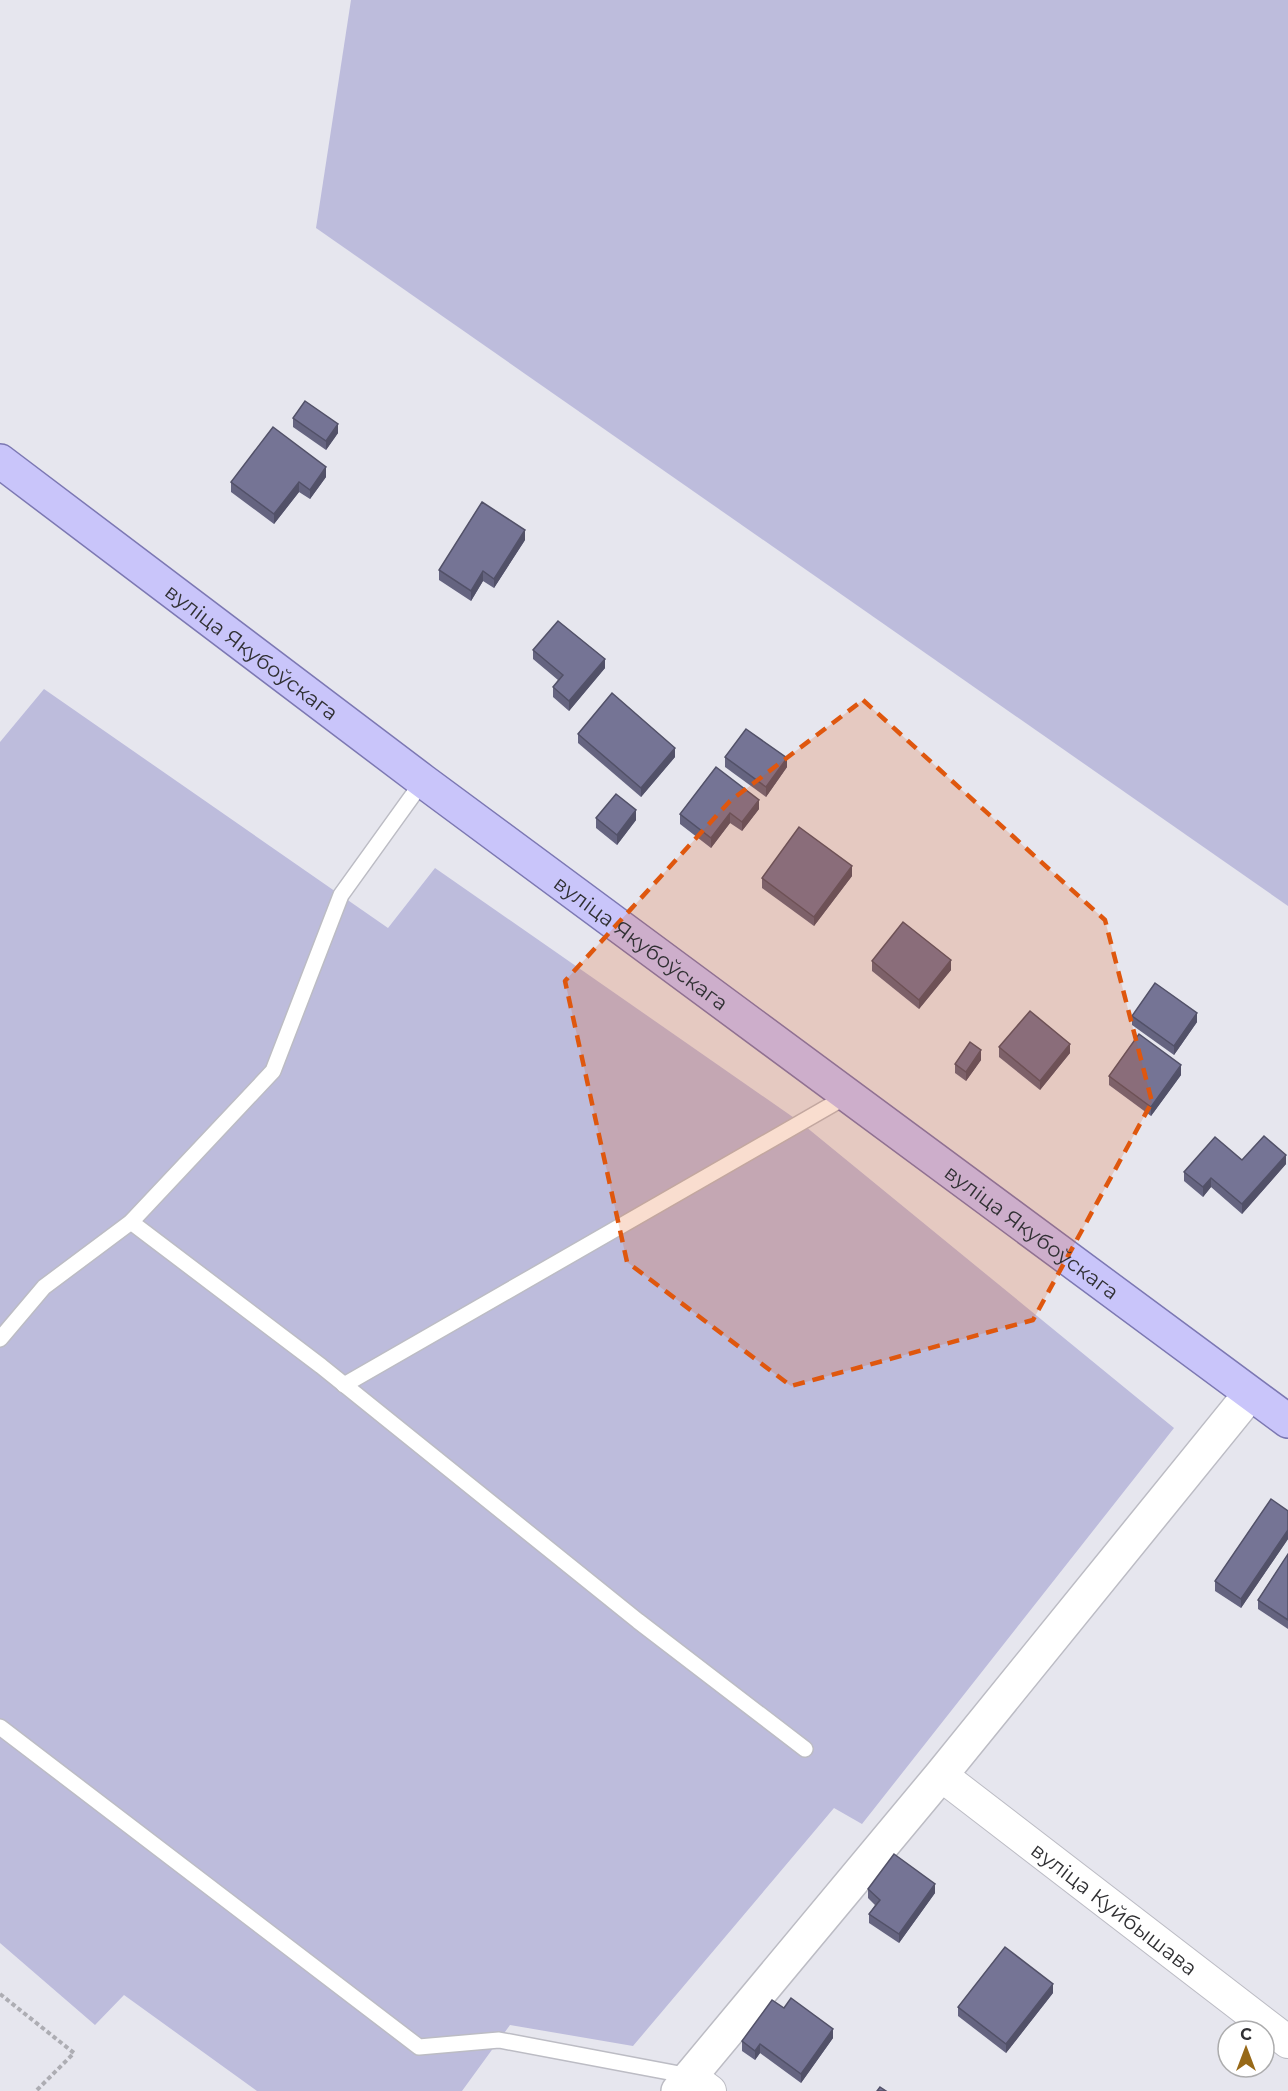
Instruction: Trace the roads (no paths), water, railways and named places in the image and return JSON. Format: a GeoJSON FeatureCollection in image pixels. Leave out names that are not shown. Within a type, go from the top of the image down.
{"type":"FeatureCollection","features":[{"type":"Feature","properties":{"kind":"main road","name":"вуліца Якубоўскага"},"geometry":{"type":"LineString","coordinates":[[0,461],[423,782],[1288,1421]]}},
{"type":"Feature","properties":{"kind":"street"},"geometry":{"type":"LineString","coordinates":[[693,2086],[941,1774],[1250,1394]]}},
{"type":"Feature","properties":{"kind":"street","name":"вуліца Куйбышава"},"geometry":{"type":"LineString","coordinates":[[941,1774],[1288,2042]]}},
{"type":"Feature","properties":{"kind":"lane"},"geometry":{"type":"LineString","coordinates":[[0,1339],[44,1287],[131,1222],[273,1071],[341,895],[423,782]]}},
{"type":"Feature","properties":{"kind":"lane"},"geometry":{"type":"LineString","coordinates":[[344,1384],[847,1096]]}},
{"type":"Feature","properties":{"kind":"lane"},"geometry":{"type":"LineString","coordinates":[[131,1222],[344,1384],[638,1621],[805,1749]]}},
{"type":"Feature","properties":{"kind":"lane"},"geometry":{"type":"LineString","coordinates":[[0,1727],[419,2047],[499,2040],[693,2086]]}}]}
